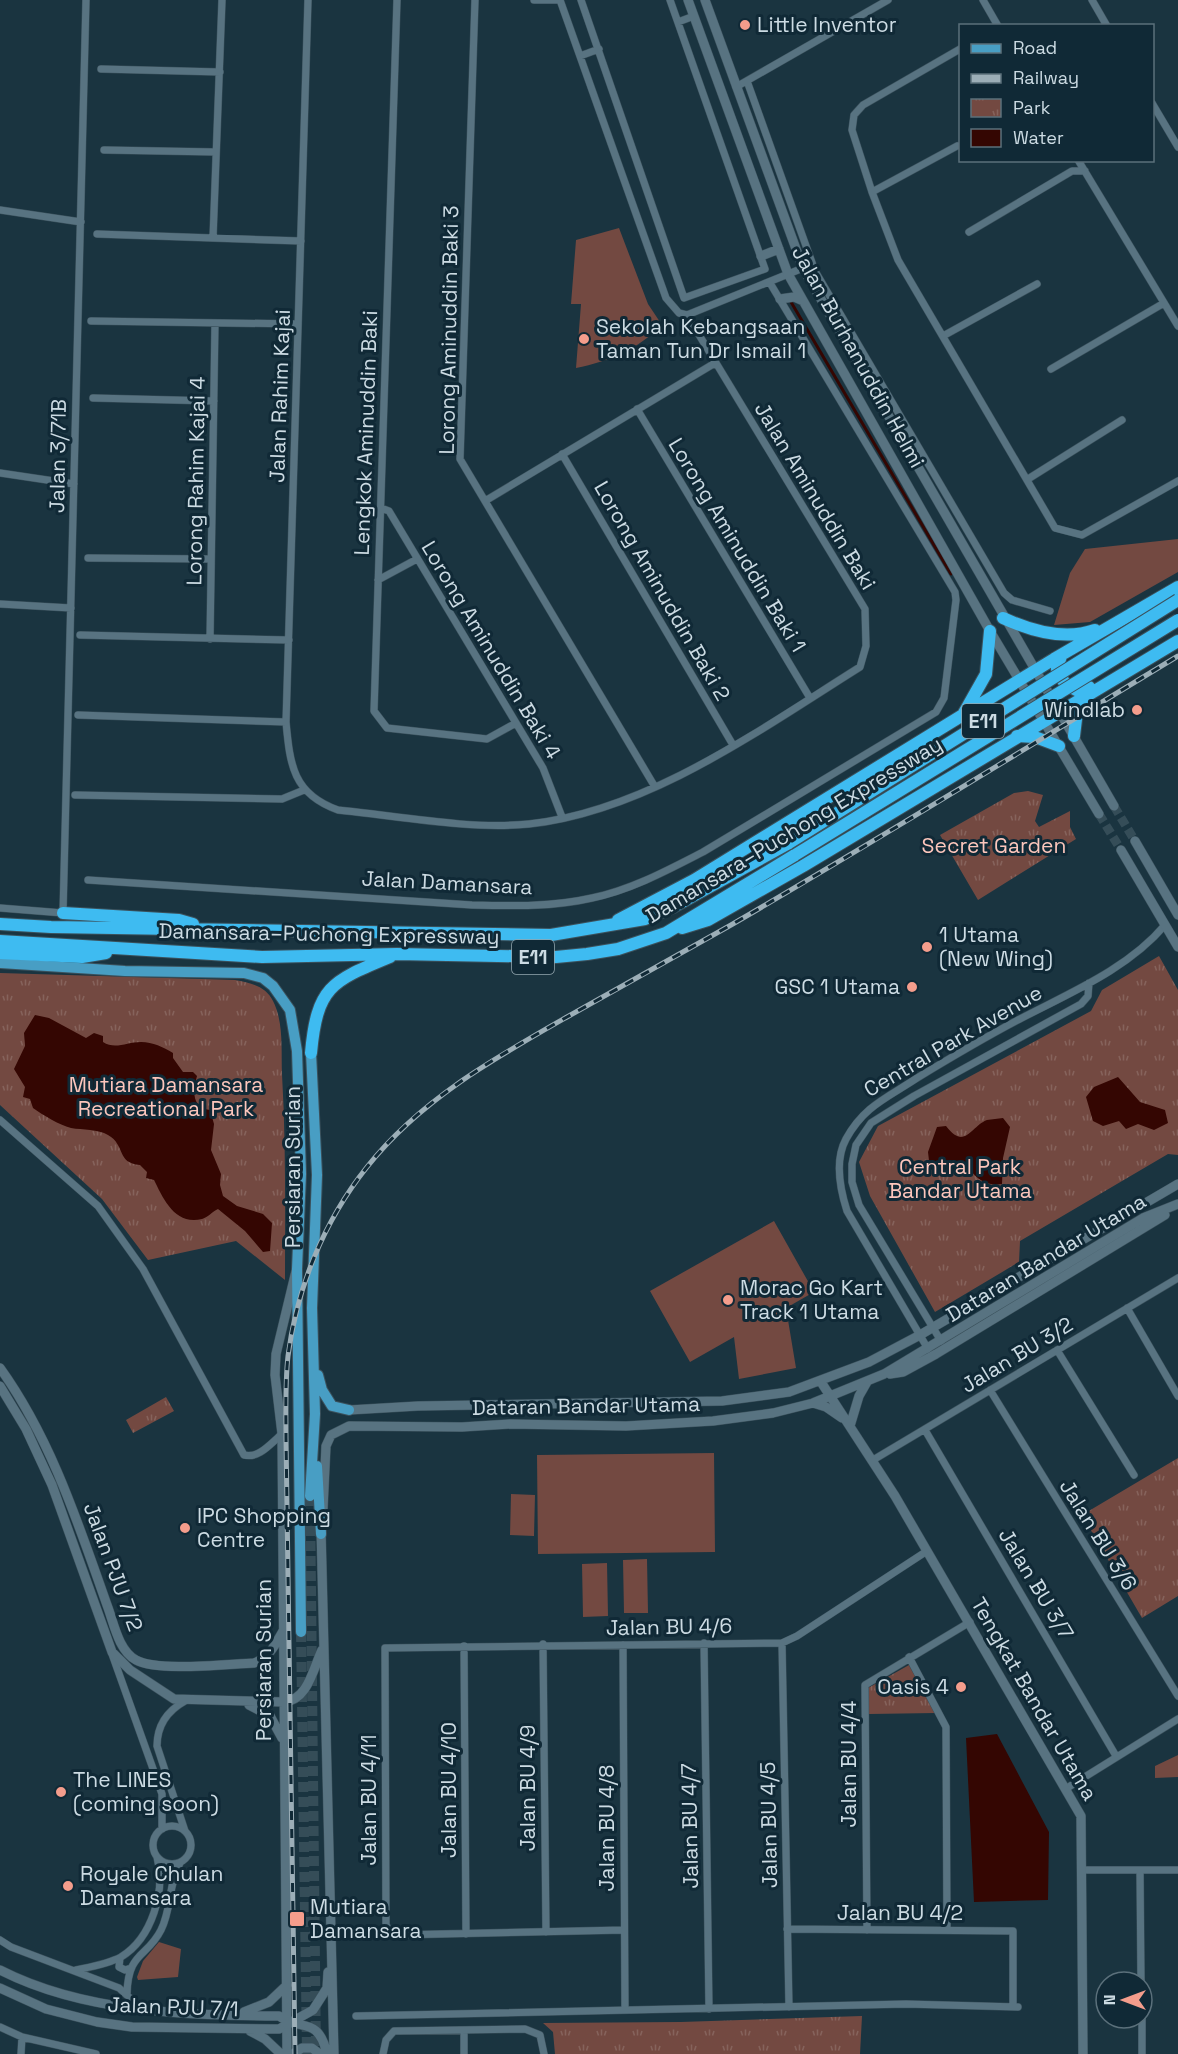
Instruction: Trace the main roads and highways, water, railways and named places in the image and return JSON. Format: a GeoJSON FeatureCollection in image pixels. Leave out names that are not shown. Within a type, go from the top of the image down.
{"type":"FeatureCollection","features":[{"type":"Feature","properties":{"kind":"highway"},"geometry":{"type":"LineString","coordinates":[[612,924],[694,880],[1178,586]]}},
{"type":"Feature","properties":{"kind":"highway","name":"Damansara–Puchong Expressway"},"geometry":{"type":"LineString","coordinates":[[0,924],[510,936],[551,935],[645,919],[673,907],[789,843],[1178,600]]}},
{"type":"Feature","properties":{"kind":"highway"},"geometry":{"type":"LineString","coordinates":[[1003,618],[1022,626],[1060,635],[1083,635],[1113,624]]}},
{"type":"Feature","properties":{"kind":"highway","name":"Damansara–Puchong Expressway"},"geometry":{"type":"LineString","coordinates":[[0,941],[262,957],[397,954],[556,957],[618,949],[666,933],[1178,620]]}},
{"type":"Feature","properties":{"kind":"highway"},"geometry":{"type":"LineString","coordinates":[[964,714],[986,674],[990,631]]}},
{"type":"Feature","properties":{"kind":"highway"},"geometry":{"type":"LineString","coordinates":[[666,933],[708,920],[803,866],[1178,641]]}},
{"type":"Feature","properties":{"kind":"highway"},"geometry":{"type":"LineString","coordinates":[[1061,656],[1057,669],[1061,678],[1073,691],[1080,692],[1136,662],[1143,661]]}},
{"type":"Feature","properties":{"kind":"highway"},"geometry":{"type":"LineString","coordinates":[[1074,736],[1077,711],[1085,695]]}},
{"type":"Feature","properties":{"kind":"highway"},"geometry":{"type":"LineString","coordinates":[[990,700],[1001,698],[1013,708],[1016,725],[1015,737]]}},
{"type":"Feature","properties":{"kind":"highway"},"geometry":{"type":"LineString","coordinates":[[1015,737],[1035,737],[1059,746]]}},
{"type":"Feature","properties":{"kind":"highway"},"geometry":{"type":"LineString","coordinates":[[63,913],[179,920],[206,928]]}},
{"type":"Feature","properties":{"kind":"highway"},"geometry":{"type":"LineString","coordinates":[[0,953],[82,957],[124,950]]}},
{"type":"Feature","properties":{"kind":"highway"},"geometry":{"type":"LineString","coordinates":[[311,1053],[314,1024],[320,1003],[330,988],[346,975],[397,954]]}},
{"type":"Feature","properties":{"kind":"main road","name":"Jalan Burhanuddin Helmi"},"geometry":{"type":"LineString","coordinates":[[688,0],[788,274],[990,631],[1099,814]]}},
{"type":"Feature","properties":{"kind":"main road","name":"Jalan Burhanuddin Helmi"},"geometry":{"type":"LineString","coordinates":[[705,0],[803,268],[1003,618],[1114,806]]}},
{"type":"Feature","properties":{"kind":"main road"},"geometry":{"type":"LineString","coordinates":[[761,256],[779,249]]}},
{"type":"Feature","properties":{"kind":"main road"},"geometry":{"type":"LineString","coordinates":[[780,299],[794,297],[803,301]]}},
{"type":"Feature","properties":{"kind":"main road"},"geometry":{"type":"LineString","coordinates":[[1135,841],[1178,915]]}},
{"type":"Feature","properties":{"kind":"main road"},"geometry":{"type":"LineString","coordinates":[[1121,850],[1178,947]]}},
{"type":"Feature","properties":{"kind":"main road","name":"Persiaran Surian"},"geometry":{"type":"LineString","coordinates":[[0,963],[125,971],[244,973],[263,978],[273,986],[290,1010],[297,1051],[301,1174],[297,1269],[301,1632]]}},
{"type":"Feature","properties":{"kind":"main road","name":"Persiaran Surian"},"geometry":{"type":"LineString","coordinates":[[309,1496],[315,1414],[312,1308],[317,1175],[311,1053]]}},
{"type":"Feature","properties":{"kind":"main road","name":"Dataran Bandar Utama"},"geometry":{"type":"LineString","coordinates":[[349,1410],[418,1406],[722,1401],[789,1392],[869,1362],[920,1335],[1178,1184]]}},
{"type":"Feature","properties":{"kind":"main road"},"geometry":{"type":"LineString","coordinates":[[884,1374],[903,1372],[936,1354],[1058,1282],[1178,1205]]}},
{"type":"Feature","properties":{"kind":"main road","name":"Dataran Bandar Utama"},"geometry":{"type":"LineString","coordinates":[[330,1937],[321,1534],[326,1446],[332,1435],[348,1426],[462,1427],[510,1424],[627,1426],[713,1421],[773,1413],[813,1403],[884,1374],[1143,1218],[1178,1205]]}},
{"type":"Feature","properties":{"kind":"main road","name":"Persiaran Surian"},"geometry":{"type":"LineString","coordinates":[[287,2054],[282,1434],[275,1375],[276,1354],[297,1269]]}},
{"type":"Feature","properties":{"kind":"main road"},"geometry":{"type":"LineString","coordinates":[[314,1354],[319,1381],[327,1400],[336,1409],[349,1410]]}},
{"type":"Feature","properties":{"kind":"main road","name":"Jalan PJU 7/2"},"geometry":{"type":"LineString","coordinates":[[0,1368],[26,1407],[46,1447],[74,1513],[124,1652],[148,1665],[254,1663],[263,1660],[271,1652],[284,1629]]}},
{"type":"Feature","properties":{"kind":"main road","name":"Tengkat Bandar Utama"},"geometry":{"type":"LineString","coordinates":[[826,1380],[832,1397],[873,1460],[970,1622],[1081,1816],[1083,2054]]}},
{"type":"Feature","properties":{"kind":"main road"},"geometry":{"type":"LineString","coordinates":[[813,1403],[832,1410],[850,1426],[859,1396],[867,1382]]}},
{"type":"Feature","properties":{"kind":"main road","name":"Jalan PJU 7/2"},"geometry":{"type":"LineString","coordinates":[[0,1386],[26,1429],[52,1485],[112,1652],[130,1670],[161,1692],[185,1701],[284,1702]]}},
{"type":"Feature","properties":{"kind":"main road"},"geometry":{"type":"LineString","coordinates":[[315,1414],[321,1534]]}},
{"type":"Feature","properties":{"kind":"main road"},"geometry":{"type":"LineString","coordinates":[[284,1702],[297,1699],[303,1693],[323,1648]]}},
{"type":"Feature","properties":{"kind":"main road"},"geometry":{"type":"LineString","coordinates":[[245,1703],[270,1716],[284,1743]]}},
{"type":"Feature","properties":{"kind":"main road"},"geometry":{"type":"LineString","coordinates":[[287,2022],[313,2010],[327,1988],[330,1937]]}},
{"type":"Feature","properties":{"kind":"main road"},"geometry":{"type":"LineString","coordinates":[[330,1937],[334,2054]]}},
{"type":"Feature","properties":{"kind":"main road","name":"Jalan PJU 7/1"},"geometry":{"type":"LineString","coordinates":[[0,1970],[63,1993],[142,2009],[279,2016],[287,2022],[279,2029],[132,2027],[97,2022],[46,2009],[3,1992]]}},
{"type":"Feature","properties":{"kind":"main road"},"geometry":{"type":"LineString","coordinates":[[229,2015],[260,2007],[287,1985]]}},
{"type":"Feature","properties":{"kind":"main road"},"geometry":{"type":"LineString","coordinates":[[287,2022],[312,2026],[321,2036],[327,2054]]}},
{"type":"Feature","properties":{"kind":"main road"},"geometry":{"type":"LineString","coordinates":[[236,2028],[266,2038],[281,2054]]}},
{"type":"Feature","properties":{"kind":"main road"},"geometry":{"type":"LineString","coordinates":[[293,2054],[302,2048],[312,2048],[320,2054]]}},
{"type":"Feature","properties":{"kind":"water"},"geometry":{"type":"Polygon","coordinates":[[[35,1015],[49,1018],[86,1038],[94,1033],[103,1036],[103,1042],[112,1045],[141,1042],[158,1045],[173,1053],[173,1058],[183,1072],[193,1072],[197,1076],[195,1098],[199,1106],[210,1110],[214,1124],[211,1150],[221,1174],[220,1185],[223,1196],[237,1206],[263,1214],[272,1223],[270,1251],[263,1252],[245,1231],[218,1209],[202,1219],[193,1220],[177,1214],[166,1202],[154,1180],[146,1178],[147,1172],[140,1165],[127,1161],[114,1139],[100,1132],[66,1127],[33,1108],[30,1099],[23,1097],[25,1087],[14,1069],[25,1046],[24,1033],[35,1015]]]}},
{"type":"Feature","properties":{"kind":"water"},"geometry":{"type":"Polygon","coordinates":[[[1118,1077],[1140,1102],[1165,1110],[1168,1123],[1154,1130],[1138,1124],[1126,1129],[1119,1121],[1103,1126],[1093,1121],[1086,1097],[1094,1087],[1118,1077]]]}},
{"type":"Feature","properties":{"kind":"water"},"geometry":{"type":"Polygon","coordinates":[[[1003,1118],[1010,1127],[1003,1158],[1002,1184],[984,1182],[970,1170],[944,1172],[930,1169],[928,1152],[937,1127],[946,1126],[953,1133],[963,1137],[987,1120],[1003,1118]]]}},
{"type":"Feature","properties":{"kind":"water"},"geometry":{"type":"Polygon","coordinates":[[[997,1734],[1049,1832],[1048,1900],[974,1902],[966,1738],[997,1734]]]}},
{"type":"Feature","properties":{"kind":"waterway"},"geometry":{"type":"LineString","coordinates":[[791,302],[951,574]]}},
{"type":"Feature","properties":{"kind":"tunnel"},"geometry":{"type":"LineString","coordinates":[[1114,806],[1135,841]]}},
{"type":"Feature","properties":{"kind":"tunnel"},"geometry":{"type":"LineString","coordinates":[[1099,814],[1121,850]]}},
{"type":"Feature","properties":{"kind":"tunnel"},"geometry":{"type":"LineString","coordinates":[[310,1496],[316,2054]]}},
{"type":"Feature","properties":{"kind":"tunnel"},"geometry":{"type":"LineString","coordinates":[[301,1632],[307,2054]]}},
{"type":"Feature","properties":{"kind":"railway"},"geometry":{"type":"LineString","coordinates":[[295,2054],[286,1376],[298,1305],[325,1232],[338,1210],[367,1167],[410,1121],[485,1065],[787,892],[1178,656]]}},
{"type":"Feature","properties":{"kind":"place","name":"Little Inventor"},"geometry":{"type":"Point","coordinates":[745,25]}},
{"type":"Feature","properties":{"kind":"place","name":"Sekolah Kebangsaan Taman Tun Dr Ismail 1"},"geometry":{"type":"Point","coordinates":[584,339]}},
{"type":"Feature","properties":{"kind":"place","name":"Windlab"},"geometry":{"type":"Point","coordinates":[1137,710]}},
{"type":"Feature","properties":{"kind":"place","name":"1 Utama (New Wing)"},"geometry":{"type":"Point","coordinates":[927,947]}},
{"type":"Feature","properties":{"kind":"place","name":"GSC 1 Utama"},"geometry":{"type":"Point","coordinates":[912,987]}},
{"type":"Feature","properties":{"kind":"place","name":"Morac Go Kart Track 1 Utama"},"geometry":{"type":"Point","coordinates":[728,1300]}},
{"type":"Feature","properties":{"kind":"place","name":"IPC Shopping Centre"},"geometry":{"type":"Point","coordinates":[185,1528]}},
{"type":"Feature","properties":{"kind":"place","name":"Oasis 4"},"geometry":{"type":"Point","coordinates":[961,1687]}},
{"type":"Feature","properties":{"kind":"place","name":"The LINES (coming soon)"},"geometry":{"type":"Point","coordinates":[61,1792]}},
{"type":"Feature","properties":{"kind":"place","name":"Royale Chulan Damansara"},"geometry":{"type":"Point","coordinates":[68,1886]}},
{"type":"Feature","properties":{"kind":"place","name":"Mutiara Damansara"},"geometry":{"type":"Point","coordinates":[297,1919]}},
{"type":"Feature","properties":{"kind":"park label","name":"Secret Garden"},"geometry":{"type":"Point","coordinates":[994,846]}},
{"type":"Feature","properties":{"kind":"park label","name":"Mutiara Damansara Recreational Park"},"geometry":{"type":"Point","coordinates":[166,1097]}},
{"type":"Feature","properties":{"kind":"park label","name":"Central Park Bandar Utama"},"geometry":{"type":"Point","coordinates":[960,1179]}}]}
